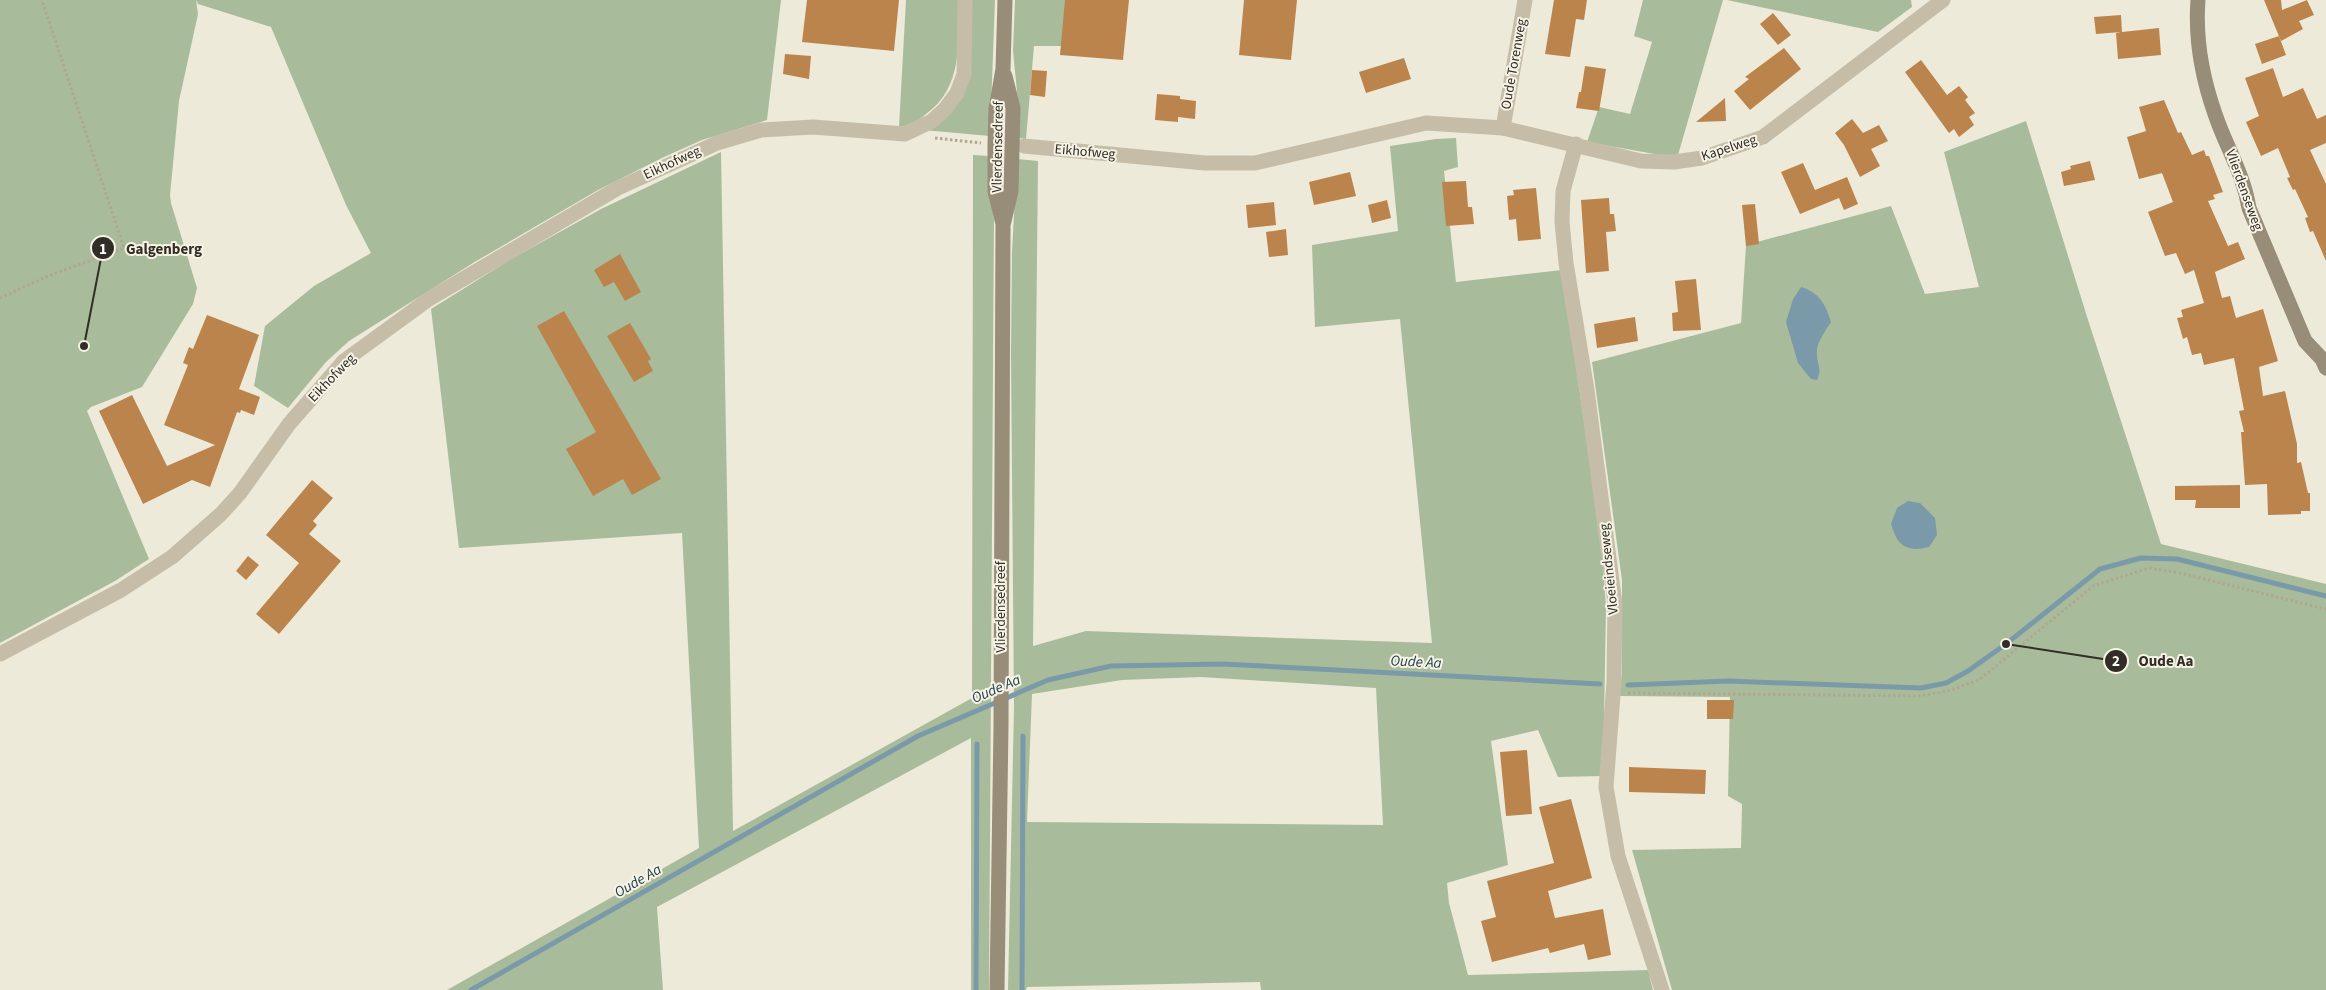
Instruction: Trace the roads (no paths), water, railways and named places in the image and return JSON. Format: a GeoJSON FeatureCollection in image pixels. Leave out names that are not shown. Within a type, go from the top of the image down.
{"type":"FeatureCollection","features":[{"type":"Feature","properties":{"kind":"main road","name":"Vlierdensedreef"},"geometry":{"type":"LineString","coordinates":[[1003,224],[995,191],[995,144],[996,109],[1003,69],[1004,0]]}},
{"type":"Feature","properties":{"kind":"main road","name":"Vlierdenseweg"},"geometry":{"type":"LineString","coordinates":[[2198,0],[2196,16],[2199,60],[2215,114],[2245,184],[2249,208],[2306,341],[2322,359],[2326,368]]}},
{"type":"Feature","properties":{"kind":"main road","name":"Vlierdensedreef"},"geometry":{"type":"LineString","coordinates":[[997,990],[1001,727],[1003,224],[1011,191],[1013,108],[1003,69]]}},
{"type":"Feature","properties":{"kind":"street","name":"Eikhofweg"},"geometry":{"type":"LineString","coordinates":[[0,654],[121,590],[172,557],[221,514],[240,493],[289,424],[344,361],[429,299],[618,188],[716,143],[761,130],[813,127],[905,134],[932,121],[945,109],[957,93],[964,74],[965,0]]}},
{"type":"Feature","properties":{"kind":"street","name":"Oude Torenweg"},"geometry":{"type":"LineString","coordinates":[[1504,128],[1525,0]]}},
{"type":"Feature","properties":{"kind":"street","name":"Kapelweg"},"geometry":{"type":"LineString","coordinates":[[1504,128],[1641,161],[1674,162],[1702,158],[1763,137],[1943,0]]}},
{"type":"Feature","properties":{"kind":"street","name":"Eikhofweg"},"geometry":{"type":"LineString","coordinates":[[1024,146],[1205,163],[1255,163],[1426,123],[1504,128]]}},
{"type":"Feature","properties":{"kind":"street","name":"Vloeieindseweg"},"geometry":{"type":"LineString","coordinates":[[1576,144],[1563,191],[1562,222],[1566,263],[1587,390],[1615,604],[1613,694],[1606,787],[1618,856],[1662,990]]}},
{"type":"Feature","properties":{"kind":"water"},"geometry":{"type":"Polygon","coordinates":[[[1801,287],[1813,292],[1821,300],[1831,322],[1821,338],[1817,351],[1819,371],[1817,380],[1811,379],[1798,363],[1786,322],[1793,299],[1801,287]]]}},
{"type":"Feature","properties":{"kind":"water"},"geometry":{"type":"Polygon","coordinates":[[[1908,501],[1920,503],[1935,518],[1937,535],[1929,547],[1921,549],[1908,548],[1900,542],[1893,531],[1891,524],[1897,508],[1908,501]]]}},
{"type":"Feature","properties":{"kind":"waterway","name":"Oude Aa"},"geometry":{"type":"LineString","coordinates":[[1628,685],[1728,681],[1921,688],[1946,683],[1968,671],[2006,644],[2100,569],[2141,558],[2177,559],[2326,596]]}},
{"type":"Feature","properties":{"kind":"waterway","name":"Oude Aa"},"geometry":{"type":"LineString","coordinates":[[471,990],[918,736],[1048,680],[1111,666],[1223,664],[1600,684]]}},
{"type":"Feature","properties":{"kind":"waterway"},"geometry":{"type":"LineString","coordinates":[[1022,990],[1023,736]]}},
{"type":"Feature","properties":{"kind":"waterway"},"geometry":{"type":"LineString","coordinates":[[976,990],[977,744]]}},
{"type":"Feature","properties":{"kind":"place","name":"Galgenberg"},"geometry":{"type":"Point","coordinates":[84,346]}},
{"type":"Feature","properties":{"kind":"place","name":"Oude Aa"},"geometry":{"type":"Point","coordinates":[2006,644]}}]}
